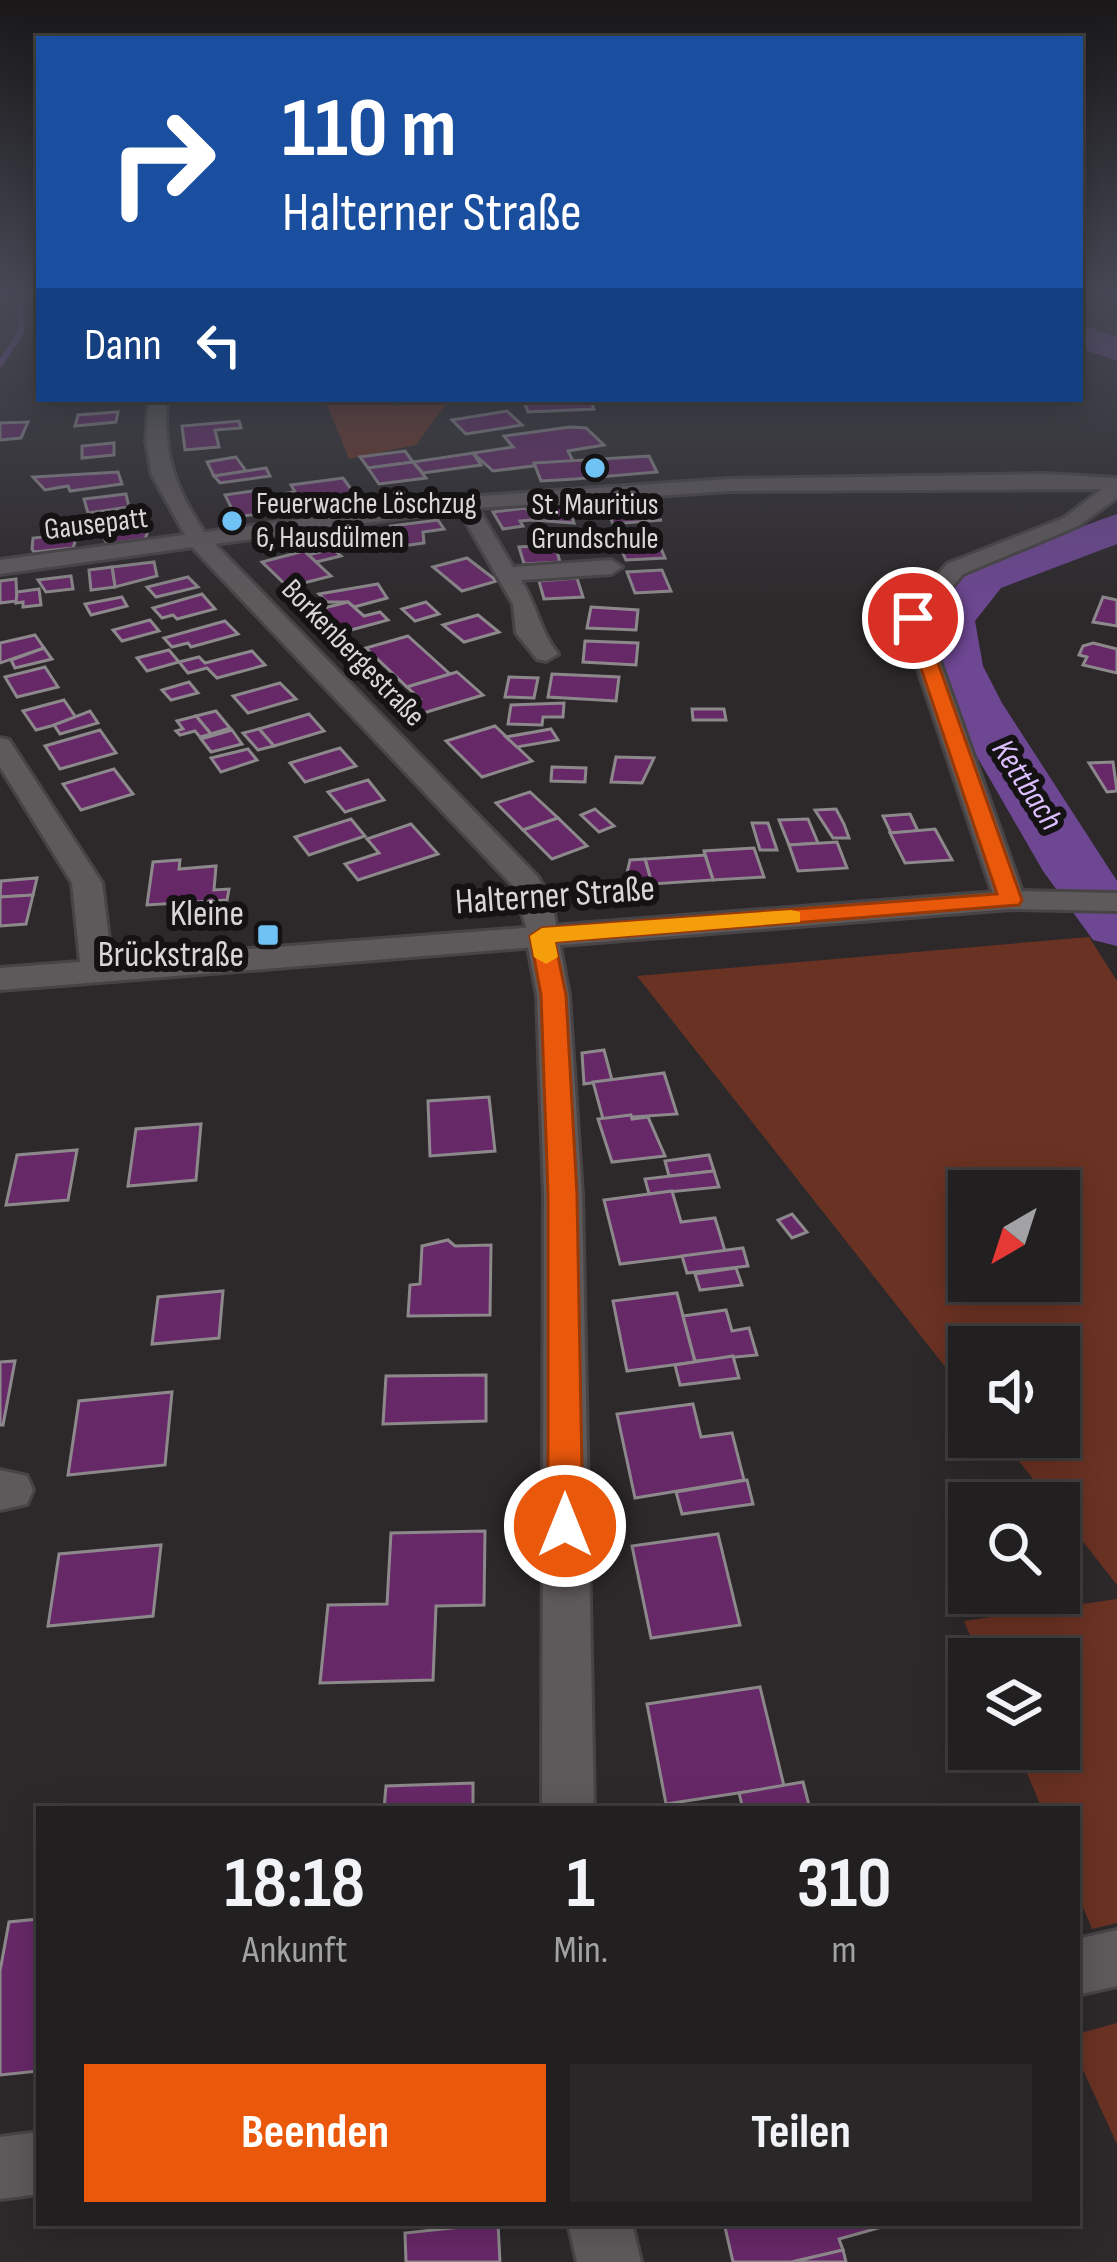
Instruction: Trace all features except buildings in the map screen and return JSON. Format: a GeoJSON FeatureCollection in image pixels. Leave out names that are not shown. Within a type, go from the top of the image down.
{"type":"FeatureCollection","features":[{"type":"Feature","properties":{"kind":"street","name":"Borkenbergestraße"},"geometry":{"type":"LineString","coordinates":[[158,402],[154,442],[158,473],[200,542],[527,884],[537,904],[553,995],[562,1195],[568,1806]]}},
{"type":"Feature","properties":{"kind":"street","name":"Gausepatt"},"geometry":{"type":"LineString","coordinates":[[0,567],[465,503],[728,485],[1046,480],[1117,486]]}},
{"type":"Feature","properties":{"kind":"street"},"geometry":{"type":"LineString","coordinates":[[1010,900],[913,618],[956,568],[1071,522],[1117,486]]}},
{"type":"Feature","properties":{"kind":"street"},"geometry":{"type":"LineString","coordinates":[[465,503],[524,604],[528,633],[546,654]]}},
{"type":"Feature","properties":{"kind":"street"},"geometry":{"type":"LineString","coordinates":[[507,574],[611,567]]}},
{"type":"Feature","properties":{"kind":"street"},"geometry":{"type":"LineString","coordinates":[[0,746],[87,884],[97,970]]}},
{"type":"Feature","properties":{"kind":"street","name":"Halterner Straße"},"geometry":{"type":"LineString","coordinates":[[0,979],[1010,900],[1117,902]]}},
{"type":"Feature","properties":{"kind":"street"},"geometry":{"type":"LineString","coordinates":[[1080,1966],[1117,1958]]}},
{"type":"Feature","properties":{"kind":"street"},"geometry":{"type":"LineString","coordinates":[[0,2168],[36,2162]]}},
{"type":"Feature","properties":{"kind":"street"},"geometry":{"type":"LineString","coordinates":[[601,2226],[609,2262]]}},
{"type":"Feature","properties":{"kind":"shaded area"},"geometry":{"type":"Polygon","coordinates":[[[443,402],[444,407],[416,445],[349,459],[327,405],[443,402]]]}},
{"type":"Feature","properties":{"kind":"shaded area"},"geometry":{"type":"Polygon","coordinates":[[[1089,937],[1117,981],[1117,1585],[1080,1538],[1080,1482],[1035,1482],[1017,1458],[1080,1458],[1080,1326],[948,1326],[948,1370],[637,976],[1089,937]]]}},
{"type":"Feature","properties":{"kind":"shaded area"},"geometry":{"type":"Polygon","coordinates":[[[1117,1599],[1117,1923],[1092,1929],[1080,1900],[1080,1806],[1041,1806],[1026,1770],[1080,1770],[1080,1638],[971,1638],[964,1621],[1013,1614],[1080,1614],[1080,1604],[1117,1599]]]}},
{"type":"Feature","properties":{"kind":"shaded area"},"geometry":{"type":"Polygon","coordinates":[[[1117,2023],[1117,2144],[1080,2064],[1080,2033],[1117,2023]]]}},
{"type":"Feature","properties":{"kind":"waterway","name":"Kettbach"},"geometry":{"type":"LineString","coordinates":[[1117,528],[984,578],[949,620],[956,666],[974,703],[1075,871],[1117,925]]}},
{"type":"Feature","properties":{"kind":"slow traffic"},"geometry":{"type":"LineString","coordinates":[[546,957],[542,936],[791,917]]}},
{"type":"Feature","properties":{"kind":"place","name":"St. Mauritius Grundschule"},"geometry":{"type":"Point","coordinates":[595,468]}},
{"type":"Feature","properties":{"kind":"place","name":"Feuerwache Löschzug 6, Hausdülmen"},"geometry":{"type":"Point","coordinates":[232,521]}},
{"type":"Feature","properties":{"kind":"place","name":"Kleine Brückstraße"},"geometry":{"type":"Point","coordinates":[268,935]}},
{"type":"Feature","properties":{"kind":"route"},"geometry":{"type":"LineString","coordinates":[[565,1526],[562,1195],[553,995],[542,936],[1010,900],[913,618]]}}]}
